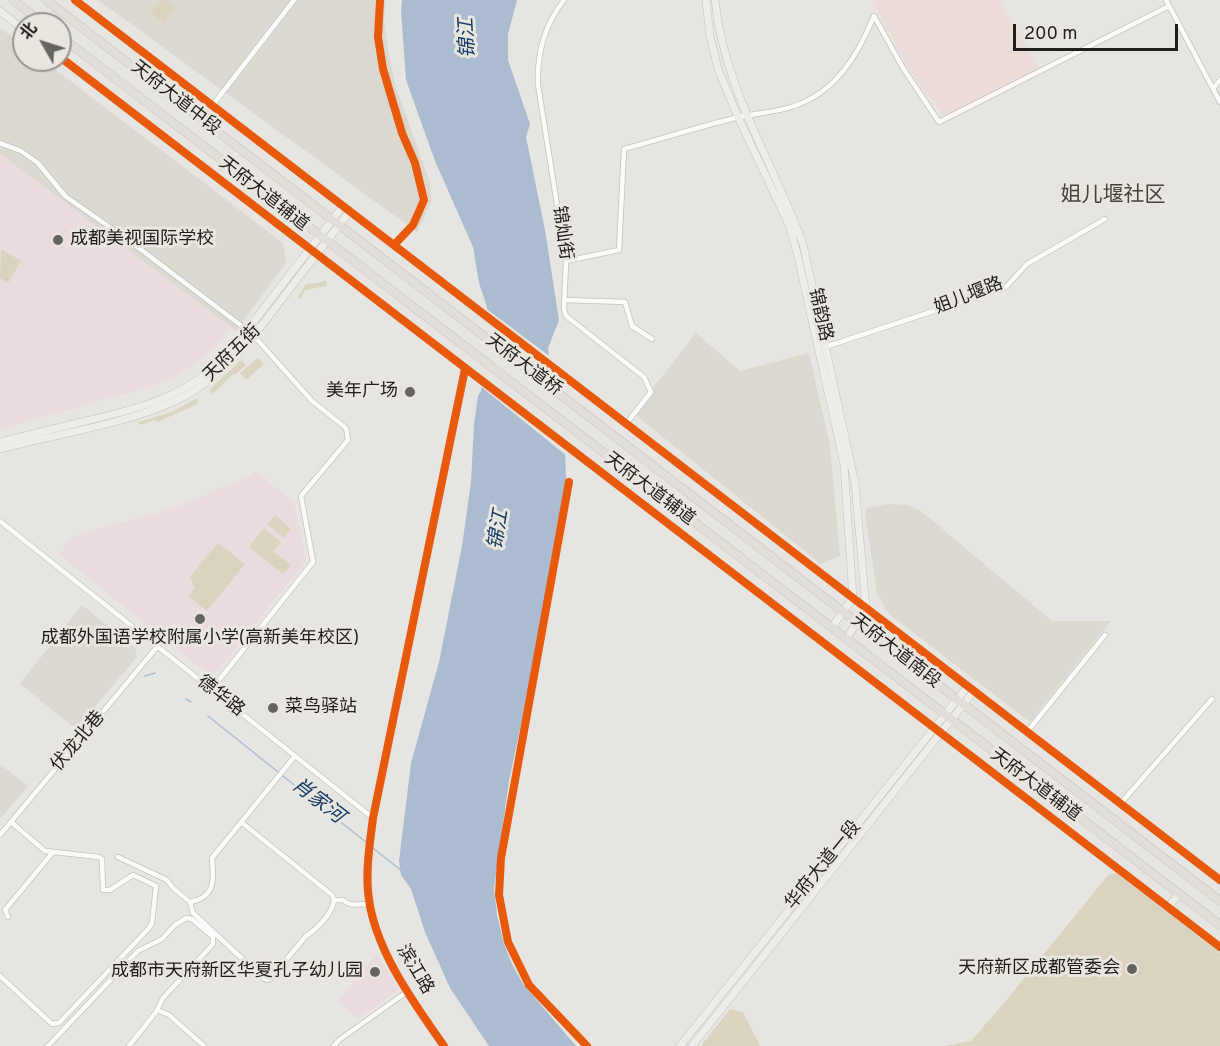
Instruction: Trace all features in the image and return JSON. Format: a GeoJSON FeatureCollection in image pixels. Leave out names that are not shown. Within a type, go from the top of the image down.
{"type":"FeatureCollection","features":[{"type":"Feature","properties":{"kind":"main road"},"geometry":{"type":"LineString","coordinates":[[13,0],[28,12]]}},
{"type":"Feature","properties":{"kind":"main road","name":"天府大道中段"},"geometry":{"type":"LineString","coordinates":[[46,0],[475,330]]}},
{"type":"Feature","properties":{"kind":"main road","name":"天府大道中段"},"geometry":{"type":"LineString","coordinates":[[72,45],[475,355]]}},
{"type":"Feature","properties":{"kind":"main road","name":"天府大道桥"},"geometry":{"type":"LineString","coordinates":[[475,330],[571,403]]}},
{"type":"Feature","properties":{"kind":"main road","name":"天府大道南段"},"geometry":{"type":"LineString","coordinates":[[475,355],[1220,925]]}},
{"type":"Feature","properties":{"kind":"main road","name":"天府大道南段"},"geometry":{"type":"LineString","coordinates":[[571,403],[1218,898]]}},
{"type":"Feature","properties":{"kind":"street","name":"天府大道辅道"},"geometry":{"type":"LineString","coordinates":[[75,0],[1220,880]]}},
{"type":"Feature","properties":{"kind":"street"},"geometry":{"type":"LineString","coordinates":[[212,106],[294,0]]}},
{"type":"Feature","properties":{"kind":"street"},"geometry":{"type":"LineString","coordinates":[[380,0],[378,37],[388,92],[415,163],[424,200],[413,225],[394,245]]}},
{"type":"Feature","properties":{"kind":"street","name":"锦灿街"},"geometry":{"type":"LineString","coordinates":[[564,0],[552,16],[546,30],[539,52],[538,71],[538,85],[566,261],[564,309],[566,316],[644,377],[647,382],[651,392],[626,424]]}},
{"type":"Feature","properties":{"kind":"street","name":"锦韵路"},"geometry":{"type":"LineString","coordinates":[[706,0],[710,36],[718,69],[790,228],[823,348],[855,483],[866,608]]}},
{"type":"Feature","properties":{"kind":"street","name":"锦韵路"},"geometry":{"type":"LineString","coordinates":[[715,0],[717,26],[726,60],[747,116],[791,211],[803,244],[844,464],[853,598]]}},
{"type":"Feature","properties":{"kind":"street"},"geometry":{"type":"LineString","coordinates":[[1166,0],[1220,102]]}},
{"type":"Feature","properties":{"kind":"street"},"geometry":{"type":"LineString","coordinates":[[566,261],[619,250],[624,149],[738,117],[794,106],[824,91],[849,66],[874,16],[903,68],[939,122],[1169,6]]}},
{"type":"Feature","properties":{"kind":"street"},"geometry":{"type":"LineString","coordinates":[[0,11],[12,20]]}},
{"type":"Feature","properties":{"kind":"street","name":"天府大道辅道"},"geometry":{"type":"LineString","coordinates":[[72,66],[1220,947]]}},
{"type":"Feature","properties":{"kind":"street"},"geometry":{"type":"LineString","coordinates":[[1213,89],[1220,81]]}},
{"type":"Feature","properties":{"kind":"street"},"geometry":{"type":"LineString","coordinates":[[0,143],[21,151],[38,163],[65,196],[131,242],[247,330]]}},
{"type":"Feature","properties":{"kind":"street","name":"天府五街"},"geometry":{"type":"LineString","coordinates":[[336,223],[343,206]]}},
{"type":"Feature","properties":{"kind":"street","name":"天府五街"},"geometry":{"type":"LineString","coordinates":[[0,442],[156,403],[213,371],[309,249],[350,212]]}},
{"type":"Feature","properties":{"kind":"street","name":"姐儿堰路"},"geometry":{"type":"LineString","coordinates":[[823,348],[1006,287],[1027,264],[1105,219]]}},
{"type":"Feature","properties":{"kind":"street","name":"天府五街"},"geometry":{"type":"LineString","coordinates":[[0,449],[129,417],[175,401],[217,374],[254,336],[316,255],[323,238]]}},
{"type":"Feature","properties":{"kind":"street"},"geometry":{"type":"LineString","coordinates":[[566,300],[625,302],[632,326],[652,339]]}},
{"type":"Feature","properties":{"kind":"street"},"geometry":{"type":"LineString","coordinates":[[211,690],[313,562],[301,496],[348,440],[346,428],[312,401],[254,336]]}},
{"type":"Feature","properties":{"kind":"street"},"geometry":{"type":"LineString","coordinates":[[334,900],[343,900],[352,905],[369,904],[367,869],[373,818],[465,369]]}},
{"type":"Feature","properties":{"kind":"street","name":"德华路"},"geometry":{"type":"LineString","coordinates":[[0,521],[373,818]]}},
{"type":"Feature","properties":{"kind":"street"},"geometry":{"type":"LineString","coordinates":[[832,627],[853,598]]}},
{"type":"Feature","properties":{"kind":"street"},"geometry":{"type":"LineString","coordinates":[[847,638],[866,608]]}},
{"type":"Feature","properties":{"kind":"street"},"geometry":{"type":"LineString","coordinates":[[1027,732],[1105,635]]}},
{"type":"Feature","properties":{"kind":"street","name":"伏龙北巷"},"geometry":{"type":"LineString","coordinates":[[0,836],[157,647]]}},
{"type":"Feature","properties":{"kind":"street"},"geometry":{"type":"LineString","coordinates":[[960,702],[968,686]]}},
{"type":"Feature","properties":{"kind":"street"},"geometry":{"type":"LineString","coordinates":[[692,1046],[941,733],[948,716],[974,691]]}},
{"type":"Feature","properties":{"kind":"street"},"geometry":{"type":"LineString","coordinates":[[1121,804],[1212,699]]}},
{"type":"Feature","properties":{"kind":"street","name":"华府大道一段"},"geometry":{"type":"LineString","coordinates":[[680,1046],[934,728],[948,716]]}},
{"type":"Feature","properties":{"kind":"street"},"geometry":{"type":"LineString","coordinates":[[190,902],[201,900],[213,886],[212,858],[295,756]]}},
{"type":"Feature","properties":{"kind":"street"},"geometry":{"type":"LineString","coordinates":[[11,822],[45,851],[48,858]]}},
{"type":"Feature","properties":{"kind":"street"},"geometry":{"type":"LineString","coordinates":[[118,857],[167,880],[190,902],[193,913],[267,980],[306,936],[314,932],[334,907],[334,900],[332,895],[241,822]]}},
{"type":"Feature","properties":{"kind":"street"},"geometry":{"type":"LineString","coordinates":[[0,976],[52,1024],[59,1023],[152,923],[156,886],[154,884],[133,875],[110,890],[103,890],[102,859],[99,856],[45,851]]}},
{"type":"Feature","properties":{"kind":"street"},"geometry":{"type":"LineString","coordinates":[[8,917],[5,910],[53,852]]}},
{"type":"Feature","properties":{"kind":"street"},"geometry":{"type":"LineString","coordinates":[[1168,907],[1179,894]]}},
{"type":"Feature","properties":{"kind":"street","name":"滨江路"},"geometry":{"type":"LineString","coordinates":[[369,904],[382,947],[444,1046]]}},
{"type":"Feature","properties":{"kind":"street"},"geometry":{"type":"LineString","coordinates":[[48,1046],[138,951],[162,939],[175,925],[186,918],[192,919],[213,937],[213,944],[170,989],[129,1046]]}},
{"type":"Feature","properties":{"kind":"street"},"geometry":{"type":"LineString","coordinates":[[334,1046],[339,1040],[408,991]]}},
{"type":"Feature","properties":{"kind":"street"},"geometry":{"type":"LineString","coordinates":[[157,1010],[169,1015],[204,1046]]}},
{"type":"Feature","properties":{"kind":"shaded area"},"geometry":{"type":"Polygon","coordinates":[[[98,0],[386,0],[384,19],[396,88],[430,182],[431,203],[417,232],[98,0]]]}},
{"type":"Feature","properties":{"kind":"shaded area"},"geometry":{"type":"Polygon","coordinates":[[[161,0],[166,0],[176,8],[164,23],[151,13],[161,0]]]}},
{"type":"Feature","properties":{"kind":"shaded area"},"geometry":{"type":"Polygon","coordinates":[[[872,0],[1000,0],[1039,69],[945,118],[908,67],[872,0]]]}},
{"type":"Feature","properties":{"kind":"shaded area"},"geometry":{"type":"Polygon","coordinates":[[[0,28],[12,37],[12,72],[59,72],[283,243],[286,263],[236,331],[0,154],[0,28]]]}},
{"type":"Feature","properties":{"kind":"shaded area","name":"成都美视国际学校"},"geometry":{"type":"Polygon","coordinates":[[[0,154],[231,327],[215,347],[174,378],[0,429],[0,154]]]}},
{"type":"Feature","properties":{"kind":"shaded area"},"geometry":{"type":"Polygon","coordinates":[[[1,249],[21,261],[8,283],[0,278],[1,249]]]}},
{"type":"Feature","properties":{"kind":"shaded area"},"geometry":{"type":"Polygon","coordinates":[[[326,280],[327,286],[305,290],[301,299],[298,297],[306,284],[326,280]]]}},
{"type":"Feature","properties":{"kind":"shaded area"},"geometry":{"type":"Polygon","coordinates":[[[696,333],[740,371],[809,353],[830,446],[840,556],[821,564],[633,413],[696,333]]]}},
{"type":"Feature","properties":{"kind":"shaded area"},"geometry":{"type":"Polygon","coordinates":[[[258,358],[264,364],[246,380],[240,373],[258,358]]]}},
{"type":"Feature","properties":{"kind":"shaded area"},"geometry":{"type":"Polygon","coordinates":[[[241,360],[246,365],[235,375],[234,373],[213,394],[209,390],[241,360]]]}},
{"type":"Feature","properties":{"kind":"shaded area"},"geometry":{"type":"Polygon","coordinates":[[[197,398],[198,404],[157,422],[155,420],[139,425],[139,422],[172,412],[197,398]]]}},
{"type":"Feature","properties":{"kind":"shaded area","name":"成都外国语学校附属小学(高新美年校区)"},"geometry":{"type":"Polygon","coordinates":[[[256,471],[294,503],[306,561],[212,677],[59,554],[73,536],[171,509],[245,478],[256,471]]]}},
{"type":"Feature","properties":{"kind":"shaded area"},"geometry":{"type":"Polygon","coordinates":[[[890,504],[908,505],[921,511],[1052,621],[1111,621],[1030,722],[889,614],[877,593],[865,514],[867,508],[890,504]]]}},
{"type":"Feature","properties":{"kind":"shaded area"},"geometry":{"type":"Polygon","coordinates":[[[275,515],[291,529],[284,538],[267,524],[275,515]]]}},
{"type":"Feature","properties":{"kind":"shaded area"},"geometry":{"type":"Polygon","coordinates":[[[264,528],[281,542],[273,551],[291,565],[283,574],[249,547],[264,528]]]}},
{"type":"Feature","properties":{"kind":"shaded area"},"geometry":{"type":"Polygon","coordinates":[[[218,543],[245,564],[207,611],[188,596],[195,588],[190,577],[218,543]]]}},
{"type":"Feature","properties":{"kind":"shaded area"},"geometry":{"type":"Polygon","coordinates":[[[82,605],[135,648],[137,657],[76,729],[20,684],[82,605]]]}},
{"type":"Feature","properties":{"kind":"shaded area"},"geometry":{"type":"Polygon","coordinates":[[[0,764],[28,786],[0,819],[0,764]]]}},
{"type":"Feature","properties":{"kind":"shaded area"},"geometry":{"type":"Polygon","coordinates":[[[1116,873],[1220,953],[1220,1046],[944,1046],[971,1041],[1108,875],[1116,873]]]}},
{"type":"Feature","properties":{"kind":"shaded area","name":"成都市天府新区华夏孔子幼儿园"},"geometry":{"type":"Polygon","coordinates":[[[377,954],[399,990],[358,1019],[338,1001],[377,954]]]}},
{"type":"Feature","properties":{"kind":"shaded area"},"geometry":{"type":"Polygon","coordinates":[[[730,1009],[743,1012],[760,1046],[701,1046],[730,1009]]]}},
{"type":"Feature","properties":{"kind":"water","name":"锦江"},"geometry":{"type":"Polygon","coordinates":[[[402,0],[517,0],[508,34],[508,60],[530,124],[526,137],[545,230],[559,320],[548,348],[554,402],[565,448],[566,479],[543,620],[509,781],[494,888],[497,915],[512,964],[523,984],[576,1046],[489,1046],[450,988],[425,932],[411,889],[401,875],[399,861],[411,763],[439,662],[462,546],[471,482],[474,424],[486,350],[487,307],[479,283],[473,247],[435,161],[406,80],[402,0]]]}},
{"type":"Feature","properties":{"kind":"pier"},"geometry":{"type":"Polygon","coordinates":[[[484,307],[552,358],[557,401],[565,431],[568,457],[479,385],[484,307]]]}},
{"type":"Feature","properties":{"kind":"waterway","name":"肖家河"},"geometry":{"type":"LineString","coordinates":[[145,676],[155,673]]}},
{"type":"Feature","properties":{"kind":"waterway","name":"肖家河"},"geometry":{"type":"LineString","coordinates":[[186,699],[191,702]]}},
{"type":"Feature","properties":{"kind":"waterway","name":"肖家河"},"geometry":{"type":"LineString","coordinates":[[208,716],[367,843]]}},
{"type":"Feature","properties":{"kind":"waterway","name":"肖家河"},"geometry":{"type":"LineString","coordinates":[[373,848],[402,871]]}},
{"type":"Feature","properties":{"kind":"cycle path"},"geometry":{"type":"LineString","coordinates":[[75,0],[1220,880]]}},
{"type":"Feature","properties":{"kind":"cycle path"},"geometry":{"type":"LineString","coordinates":[[380,0],[378,37],[383,69],[402,133],[415,163],[424,200],[413,225],[394,245]]}},
{"type":"Feature","properties":{"kind":"cycle path"},"geometry":{"type":"LineString","coordinates":[[72,66],[1220,947]]}},
{"type":"Feature","properties":{"kind":"cycle path"},"geometry":{"type":"LineString","coordinates":[[444,1046],[407,992],[386,953],[371,912],[368,873],[373,818],[465,369]]}},
{"type":"Feature","properties":{"kind":"cycle path"},"geometry":{"type":"LineString","coordinates":[[569,482],[501,858],[499,895],[508,942],[529,985],[587,1046]]}},
{"type":"Feature","properties":{"kind":"place","name":"成都美视国际学校"},"geometry":{"type":"Point","coordinates":[58,240]}},
{"type":"Feature","properties":{"kind":"place","name":"美年广场"},"geometry":{"type":"Point","coordinates":[410,392]}},
{"type":"Feature","properties":{"kind":"place","name":"成都外国语学校附属小学(高新美年校区)"},"geometry":{"type":"Point","coordinates":[200,619]}},
{"type":"Feature","properties":{"kind":"place","name":"菜鸟驿站"},"geometry":{"type":"Point","coordinates":[273,708]}},
{"type":"Feature","properties":{"kind":"place","name":"天府新区成都管委会"},"geometry":{"type":"Point","coordinates":[1132,969]}},
{"type":"Feature","properties":{"kind":"place","name":"成都市天府新区华夏孔子幼儿园"},"geometry":{"type":"Point","coordinates":[375,972]}},
{"type":"Feature","properties":{"kind":"district","name":"姐儿堰社区"},"geometry":{"type":"Point","coordinates":[1113,197]}}]}
